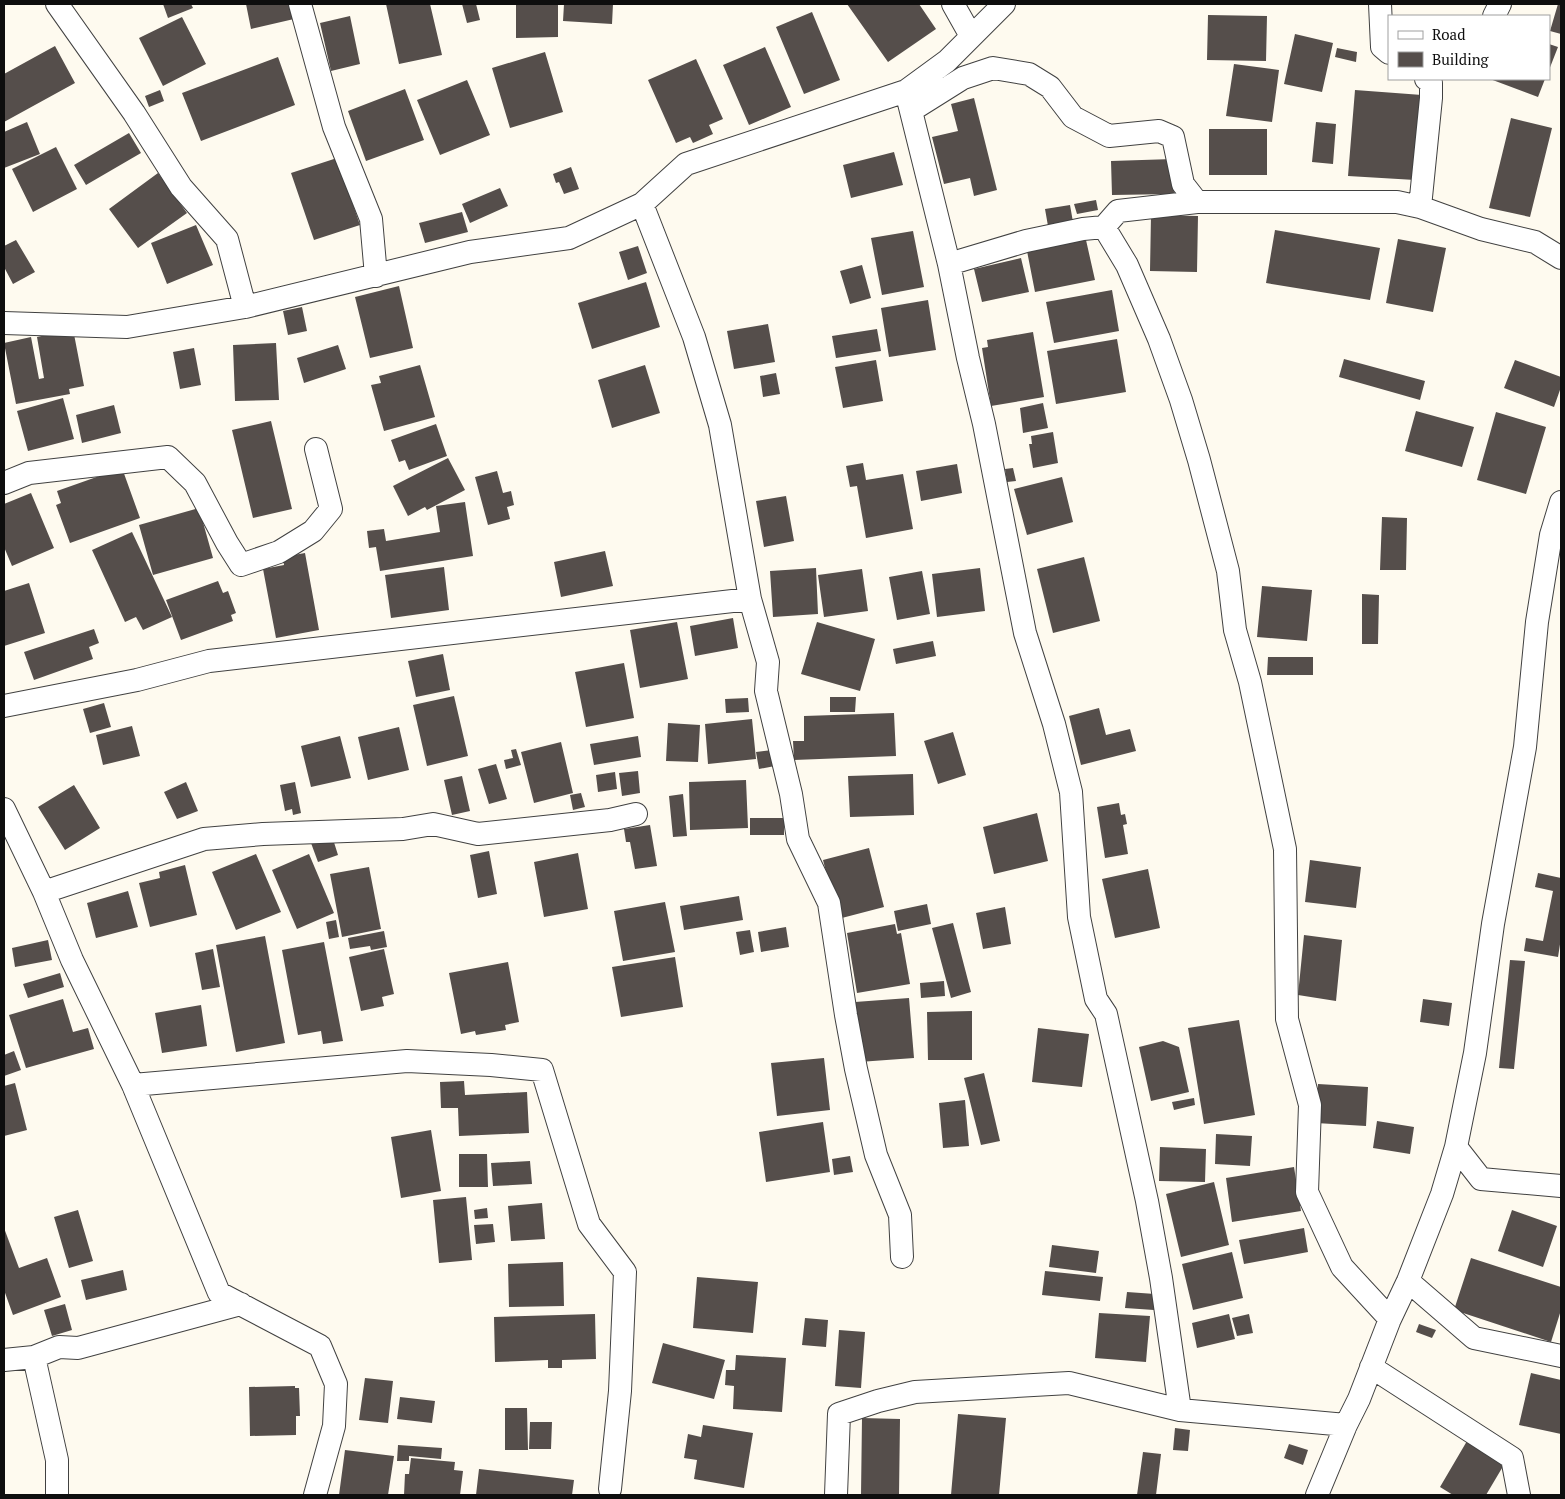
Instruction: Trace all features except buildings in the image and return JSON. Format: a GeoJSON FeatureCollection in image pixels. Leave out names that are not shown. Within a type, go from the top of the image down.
{"type":"FeatureCollection","features":[{"type":"Feature","properties":{"kind":"street"},"geometry":{"type":"LineString","coordinates":[[57,4],[134,113],[181,187],[227,239],[244,307]]}},
{"type":"Feature","properties":{"kind":"street"},"geometry":{"type":"LineString","coordinates":[[300,4],[334,127],[371,220],[376,276]]}},
{"type":"Feature","properties":{"kind":"street"},"geometry":{"type":"LineString","coordinates":[[953,4],[972,36]]}},
{"type":"Feature","properties":{"kind":"street"},"geometry":{"type":"LineString","coordinates":[[909,100],[1004,4]]}},
{"type":"Feature","properties":{"kind":"street"},"geometry":{"type":"LineString","coordinates":[[1380,4],[1382,47],[1388,52]]}},
{"type":"Feature","properties":{"kind":"street"},"geometry":{"type":"LineString","coordinates":[[4,323],[127,327],[244,307],[470,252],[569,238],[642,204],[686,164],[909,100],[993,68],[1029,74],[1050,87],[1073,117],[1109,136],[1159,132],[1173,137],[1183,184],[1197,202]]}},
{"type":"Feature","properties":{"kind":"street"},"geometry":{"type":"LineString","coordinates":[[1420,207],[1435,80]]}},
{"type":"Feature","properties":{"kind":"street"},"geometry":{"type":"LineString","coordinates":[[909,100],[949,264],[968,358],[984,424],[1025,633],[1054,724],[1072,792],[1079,917],[1096,999],[1106,1014],[1147,1201],[1161,1278],[1180,1410]]}},
{"type":"Feature","properties":{"kind":"street"},"geometry":{"type":"LineString","coordinates":[[949,264],[1026,241],[1083,229],[1104,227],[1118,212],[1197,202],[1397,202],[1420,207],[1481,229],[1535,242],[1561,258]]}},
{"type":"Feature","properties":{"kind":"street"},"geometry":{"type":"LineString","coordinates":[[642,204],[694,336],[720,424],[750,599],[768,662],[766,691],[790,794],[798,839],[829,903],[856,1069],[876,1155],[900,1215],[902,1257]]}},
{"type":"Feature","properties":{"kind":"street"},"geometry":{"type":"LineString","coordinates":[[1104,227],[1127,265],[1159,339],[1181,400],[1228,571],[1235,630],[1250,682],[1285,849],[1287,1019],[1310,1105],[1307,1192],[1342,1267],[1390,1319]]}},
{"type":"Feature","properties":{"kind":"street"},"geometry":{"type":"LineString","coordinates":[[4,483],[29,473],[168,457],[195,483],[227,544],[241,565],[280,552],[313,531],[331,509],[316,449]]}},
{"type":"Feature","properties":{"kind":"street"},"geometry":{"type":"LineString","coordinates":[[1317,1495],[1359,1399],[1390,1319],[1408,1281],[1442,1194],[1456,1146],[1475,1053],[1493,924],[1526,747],[1540,602],[1551,535],[1561,502]]}},
{"type":"Feature","properties":{"kind":"street"},"geometry":{"type":"LineString","coordinates":[[4,706],[137,680],[209,661],[750,599]]}},
{"type":"Feature","properties":{"kind":"street"},"geometry":{"type":"LineString","coordinates":[[4,809],[44,892],[72,960],[133,1085],[219,1293],[320,1346],[336,1384],[334,1426],[315,1495]]}},
{"type":"Feature","properties":{"kind":"street"},"geometry":{"type":"LineString","coordinates":[[44,892],[204,839],[263,834],[403,830],[433,824],[478,834],[610,820],[636,814]]}},
{"type":"Feature","properties":{"kind":"street"},"geometry":{"type":"LineString","coordinates":[[133,1085],[407,1061],[491,1065],[542,1070],[590,1224],[625,1272],[620,1391],[610,1489]]}},
{"type":"Feature","properties":{"kind":"street"},"geometry":{"type":"LineString","coordinates":[[1456,1146],[1481,1179],[1561,1186]]}},
{"type":"Feature","properties":{"kind":"street"},"geometry":{"type":"LineString","coordinates":[[1408,1281],[1474,1338],[1561,1356]]}},
{"type":"Feature","properties":{"kind":"street"},"geometry":{"type":"LineString","coordinates":[[4,1360],[34,1357],[59,1347],[78,1348],[241,1304]]}},
{"type":"Feature","properties":{"kind":"street"},"geometry":{"type":"LineString","coordinates":[[34,1357],[56,1460],[58,1495]]}},
{"type":"Feature","properties":{"kind":"street"},"geometry":{"type":"LineString","coordinates":[[1370,1367],[1512,1458],[1519,1495]]}},
{"type":"Feature","properties":{"kind":"street"},"geometry":{"type":"LineString","coordinates":[[836,1495],[839,1414],[878,1401],[915,1392],[1069,1383],[1180,1410],[1346,1425]]}}]}
